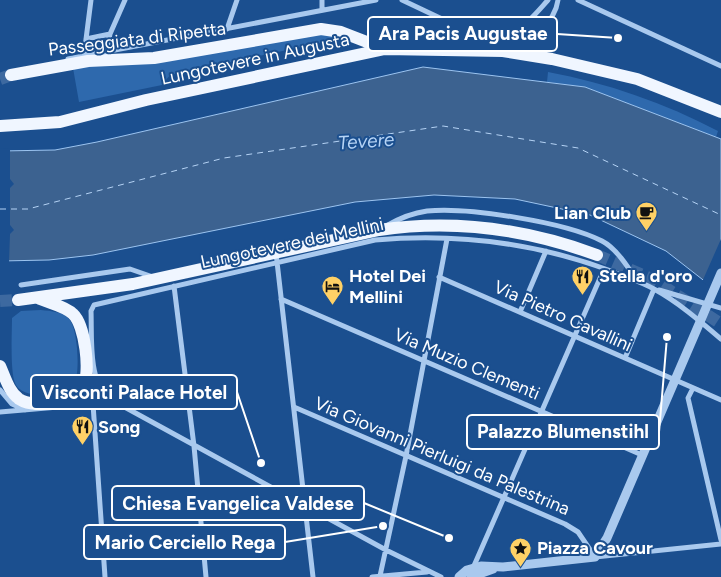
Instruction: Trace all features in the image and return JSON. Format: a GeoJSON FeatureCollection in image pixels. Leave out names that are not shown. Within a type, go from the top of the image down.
{"type":"FeatureCollection","features":[{"type":"Feature","properties":{"kind":"main road","name":"Passeggiata di Ripetta"},"geometry":{"type":"LineString","coordinates":[[11,75],[38,69],[97,61],[154,58],[321,29],[341,32],[385,49]]}},
{"type":"Feature","properties":{"kind":"main road","name":"Lungotevere in Augusta"},"geometry":{"type":"LineString","coordinates":[[0,126],[60,122],[146,100],[385,49],[503,51],[552,59],[624,76],[721,112]]}},
{"type":"Feature","properties":{"kind":"main road","name":"Lungotevere dei Mellini"},"geometry":{"type":"LineString","coordinates":[[18,300],[91,291],[277,259],[379,230],[424,224],[485,228],[550,240],[597,255]]}},
{"type":"Feature","properties":{"kind":"main road"},"geometry":{"type":"LineString","coordinates":[[0,366],[14,394],[26,403],[67,400],[74,396],[83,386],[85,362],[84,333],[81,324],[69,311],[36,298]]}},
{"type":"Feature","properties":{"kind":"street"},"geometry":{"type":"LineString","coordinates":[[84,55],[91,0]]}},
{"type":"Feature","properties":{"kind":"street"},"geometry":{"type":"LineString","coordinates":[[106,53],[110,34],[125,0]]}},
{"type":"Feature","properties":{"kind":"street"},"geometry":{"type":"LineString","coordinates":[[227,29],[237,0]]}},
{"type":"Feature","properties":{"kind":"street"},"geometry":{"type":"LineString","coordinates":[[322,0],[322,10]]}},
{"type":"Feature","properties":{"kind":"street","name":"Passeggiata di Ripetta"},"geometry":{"type":"LineString","coordinates":[[38,69],[84,55],[106,53],[376,0]]}},
{"type":"Feature","properties":{"kind":"street"},"geometry":{"type":"LineString","coordinates":[[402,0],[478,36],[490,38],[522,28],[548,0]]}},
{"type":"Feature","properties":{"kind":"street"},"geometry":{"type":"LineString","coordinates":[[503,51],[523,43],[540,30],[555,11],[558,0]]}},
{"type":"Feature","properties":{"kind":"street"},"geometry":{"type":"LineString","coordinates":[[578,0],[721,66]]}},
{"type":"Feature","properties":{"kind":"street"},"geometry":{"type":"LineString","coordinates":[[86,38],[110,34]]}},
{"type":"Feature","properties":{"kind":"street"},"geometry":{"type":"LineString","coordinates":[[379,230],[409,215],[428,211],[460,211],[517,218],[601,240],[614,250],[637,281]]}},
{"type":"Feature","properties":{"kind":"street","name":"Lungotevere dei Mellini"},"geometry":{"type":"LineString","coordinates":[[108,398],[95,376],[91,308],[98,304],[277,259],[375,240],[407,238],[447,239],[502,243],[546,251],[604,269],[654,289],[721,338]]}},
{"type":"Feature","properties":{"kind":"street"},"geometry":{"type":"LineString","coordinates":[[380,576],[406,456],[447,239]]}},
{"type":"Feature","properties":{"kind":"street"},"geometry":{"type":"LineString","coordinates":[[520,312],[546,251]]}},
{"type":"Feature","properties":{"kind":"street"},"geometry":{"type":"LineString","coordinates":[[277,259],[313,577]]}},
{"type":"Feature","properties":{"kind":"street"},"geometry":{"type":"LineString","coordinates":[[472,572],[604,269]]}},
{"type":"Feature","properties":{"kind":"street"},"geometry":{"type":"LineString","coordinates":[[21,285],[130,270],[156,279]]}},
{"type":"Feature","properties":{"kind":"street"},"geometry":{"type":"LineString","coordinates":[[595,557],[607,538],[721,273]]}},
{"type":"Feature","properties":{"kind":"street","name":"Via Pietro Cavallini"},"geometry":{"type":"LineString","coordinates":[[440,277],[721,400]]}},
{"type":"Feature","properties":{"kind":"street"},"geometry":{"type":"LineString","coordinates":[[174,286],[194,446],[206,577]]}},
{"type":"Feature","properties":{"kind":"street"},"geometry":{"type":"LineString","coordinates":[[625,358],[654,289],[721,308]]}},
{"type":"Feature","properties":{"kind":"street","name":"Via Muzio Clementi"},"geometry":{"type":"LineString","coordinates":[[281,299],[424,359],[642,455]]}},
{"type":"Feature","properties":{"kind":"street"},"geometry":{"type":"LineString","coordinates":[[459,577],[472,572],[503,566],[721,542],[688,398],[693,388]]}},
{"type":"Feature","properties":{"kind":"street"},"geometry":{"type":"LineString","coordinates":[[0,390],[16,407],[30,411]]}},
{"type":"Feature","properties":{"kind":"street"},"geometry":{"type":"LineString","coordinates":[[0,412],[30,411],[93,404],[108,398],[386,550],[441,577]]}},
{"type":"Feature","properties":{"kind":"street"},"geometry":{"type":"LineString","coordinates":[[93,404],[105,577]]}},
{"type":"Feature","properties":{"kind":"street","name":"Via Giovanni Pierluigi da Palestrina"},"geometry":{"type":"LineString","coordinates":[[294,407],[572,527],[578,532],[595,557]]}},
{"type":"Feature","properties":{"kind":"street"},"geometry":{"type":"LineString","coordinates":[[372,577],[428,572]]}},
{"type":"Feature","properties":{"kind":"shaded area"},"geometry":{"type":"Polygon","coordinates":[[[335,33],[339,39],[170,75],[162,85],[79,102],[73,68],[335,33]]]}},
{"type":"Feature","properties":{"kind":"shaded area"},"geometry":{"type":"Polygon","coordinates":[[[548,72],[614,88],[656,103],[718,131],[716,137],[585,87],[547,82],[548,72]]]}},
{"type":"Feature","properties":{"kind":"shaded area"},"geometry":{"type":"Polygon","coordinates":[[[41,310],[64,315],[69,319],[75,332],[77,373],[73,386],[61,393],[42,395],[25,392],[15,383],[13,377],[12,318],[21,311],[41,310]]]}},
{"type":"Feature","properties":{"kind":"water","name":"Tevere"},"geometry":{"type":"Polygon","coordinates":[[[423,67],[585,87],[721,139],[721,289],[707,283],[666,251],[590,215],[515,199],[434,195],[355,202],[93,255],[49,260],[0,261],[0,151],[55,150],[97,142],[423,67]]]}},
{"type":"Feature","properties":{"kind":"pier"},"geometry":{"type":"Polygon","coordinates":[[[10,148],[10,179],[14,184],[10,188],[10,225],[14,230],[10,234],[9,263],[0,263],[0,149],[10,148]]]}},
{"type":"Feature","properties":{"kind":"pier"},"geometry":{"type":"Polygon","coordinates":[[[721,239],[721,292],[702,282],[721,239]]]}},
{"type":"Feature","properties":{"kind":"ferry route"},"geometry":{"type":"LineString","coordinates":[[0,209],[28,209],[224,158],[443,126],[578,148],[721,215]]}},
{"type":"Feature","properties":{"kind":"tunnel"},"geometry":{"type":"LineString","coordinates":[[0,79],[11,75]]}},
{"type":"Feature","properties":{"kind":"tunnel"},"geometry":{"type":"LineString","coordinates":[[597,255],[654,280],[721,324]]}},
{"type":"Feature","properties":{"kind":"tunnel"},"geometry":{"type":"LineString","coordinates":[[0,301],[18,300]]}},
{"type":"Feature","properties":{"kind":"place","name":"Ara Pacis Augustae"},"geometry":{"type":"Point","coordinates":[618,38]}},
{"type":"Feature","properties":{"kind":"place","name":"Lian Club"},"geometry":{"type":"Point","coordinates":[647,232]}},
{"type":"Feature","properties":{"kind":"place","name":"Stella d'oro"},"geometry":{"type":"Point","coordinates":[583,295]}},
{"type":"Feature","properties":{"kind":"place","name":"Hotel Dei Mellini"},"geometry":{"type":"Point","coordinates":[333,305]}},
{"type":"Feature","properties":{"kind":"place","name":"Palazzo Blumenstihl"},"geometry":{"type":"Point","coordinates":[667,337]}},
{"type":"Feature","properties":{"kind":"place","name":"Song"},"geometry":{"type":"Point","coordinates":[82,446]}},
{"type":"Feature","properties":{"kind":"place","name":"Visconti Palace Hotel"},"geometry":{"type":"Point","coordinates":[261,463]}},
{"type":"Feature","properties":{"kind":"place","name":"Mario Cerciello Rega"},"geometry":{"type":"Point","coordinates":[383,526]}},
{"type":"Feature","properties":{"kind":"place","name":"Chiesa Evangelica Valdese"},"geometry":{"type":"Point","coordinates":[449,538]}},
{"type":"Feature","properties":{"kind":"place","name":"Piazza Cavour"},"geometry":{"type":"Point","coordinates":[521,567]}}]}
